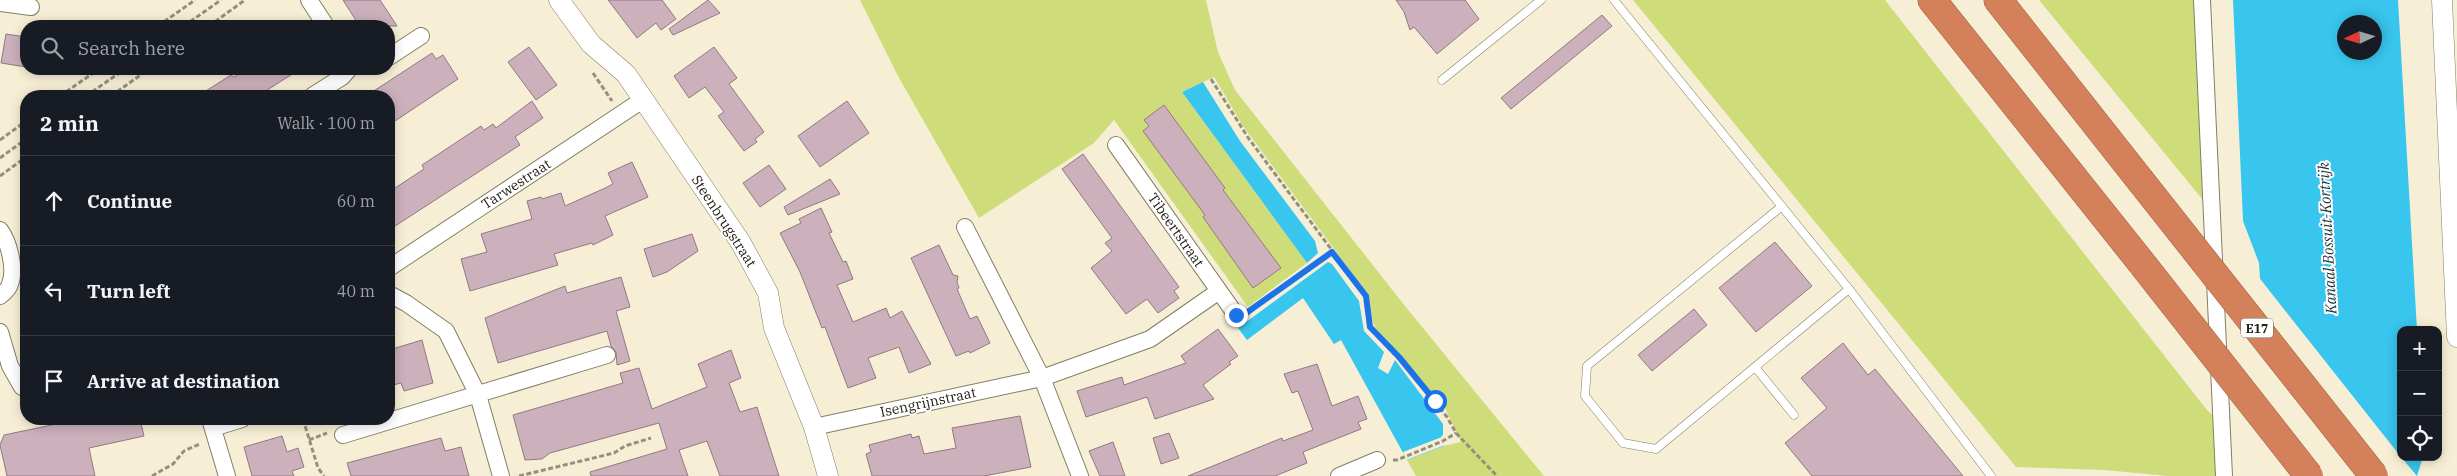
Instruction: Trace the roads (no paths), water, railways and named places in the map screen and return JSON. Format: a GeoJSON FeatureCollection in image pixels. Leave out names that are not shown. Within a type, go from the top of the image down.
{"type":"FeatureCollection","features":[{"type":"Feature","properties":{"kind":"highway"},"geometry":{"type":"LineString","coordinates":[[1932,0],[2309,476]]}},
{"type":"Feature","properties":{"kind":"highway","name":"E17"},"geometry":{"type":"LineString","coordinates":[[1998,0],[2374,476]]}},
{"type":"Feature","properties":{"kind":"street"},"geometry":{"type":"LineString","coordinates":[[309,0],[322,20]]}},
{"type":"Feature","properties":{"kind":"street","name":"Steenbrugstraat"},"geometry":{"type":"LineString","coordinates":[[559,0],[591,44],[626,74],[741,243],[768,293],[774,328],[814,427],[828,476]]}},
{"type":"Feature","properties":{"kind":"street"},"geometry":{"type":"LineString","coordinates":[[2202,0],[2224,476]]}},
{"type":"Feature","properties":{"kind":"street"},"geometry":{"type":"LineString","coordinates":[[2442,0],[2457,337]]}},
{"type":"Feature","properties":{"kind":"street"},"geometry":{"type":"LineString","coordinates":[[0,3],[31,7]]}},
{"type":"Feature","properties":{"kind":"street"},"geometry":{"type":"LineString","coordinates":[[395,53],[421,36]]}},
{"type":"Feature","properties":{"kind":"street"},"geometry":{"type":"LineString","coordinates":[[321,90],[345,75]]}},
{"type":"Feature","properties":{"kind":"street","name":"Tarwestraat"},"geometry":{"type":"LineString","coordinates":[[395,264],[644,99]]}},
{"type":"Feature","properties":{"kind":"street","name":"Tibeertstraat"},"geometry":{"type":"LineString","coordinates":[[1116,145],[1236,315]]}},
{"type":"Feature","properties":{"kind":"street"},"geometry":{"type":"LineString","coordinates":[[966,227],[1042,378],[1080,476]]}},
{"type":"Feature","properties":{"kind":"street"},"geometry":{"type":"LineString","coordinates":[[0,230],[6,241],[12,272],[10,285],[0,296]]}},
{"type":"Feature","properties":{"kind":"street","name":"Isengrijnstraat"},"geometry":{"type":"LineString","coordinates":[[814,427],[1042,378],[1150,339],[1219,291]]}},
{"type":"Feature","properties":{"kind":"street"},"geometry":{"type":"LineString","coordinates":[[395,297],[446,331],[478,395],[501,476]]}},
{"type":"Feature","properties":{"kind":"street"},"geometry":{"type":"LineString","coordinates":[[0,332],[10,366],[20,384]]}},
{"type":"Feature","properties":{"kind":"street"},"geometry":{"type":"LineString","coordinates":[[395,420],[607,355]]}},
{"type":"Feature","properties":{"kind":"street"},"geometry":{"type":"LineString","coordinates":[[343,435],[377,425]]}},
{"type":"Feature","properties":{"kind":"street"},"geometry":{"type":"LineString","coordinates":[[213,428],[227,476]]}},
{"type":"Feature","properties":{"kind":"street"},"geometry":{"type":"LineString","coordinates":[[1339,476],[1377,460]]}},
{"type":"Feature","properties":{"kind":"lane"},"geometry":{"type":"LineString","coordinates":[[1442,80],[1541,0]]}},
{"type":"Feature","properties":{"kind":"lane"},"geometry":{"type":"LineString","coordinates":[[1614,0],[1849,289],[1991,476]]}},
{"type":"Feature","properties":{"kind":"lane"},"geometry":{"type":"LineString","coordinates":[[1782,206],[1587,366],[1585,396],[1623,443],[1656,449],[1849,289]]}},
{"type":"Feature","properties":{"kind":"lane"},"geometry":{"type":"LineString","coordinates":[[1755,367],[1794,415]]}},
{"type":"Feature","properties":{"kind":"water","name":"Kanaal Bossuit-Kortrijk"},"geometry":{"type":"Polygon","coordinates":[[[2233,0],[2398,0],[2417,326],[2397,326],[2397,461],[2422,461],[2417,476],[2273,476],[2259,263],[2243,221],[2233,0]]]}},
{"type":"Feature","properties":{"kind":"water"},"geometry":{"type":"Polygon","coordinates":[[[1203,82],[1240,141],[1315,241],[1318,253],[1307,263],[1182,92],[1203,82]]]}},
{"type":"Feature","properties":{"kind":"water"},"geometry":{"type":"Polygon","coordinates":[[[1328,262],[1332,264],[1359,301],[1364,331],[1384,352],[1378,368],[1388,374],[1395,360],[1443,424],[1443,435],[1441,437],[1444,446],[1407,460],[1341,340],[1334,344],[1303,298],[1247,340],[1238,328],[1328,262]]]}}]}
